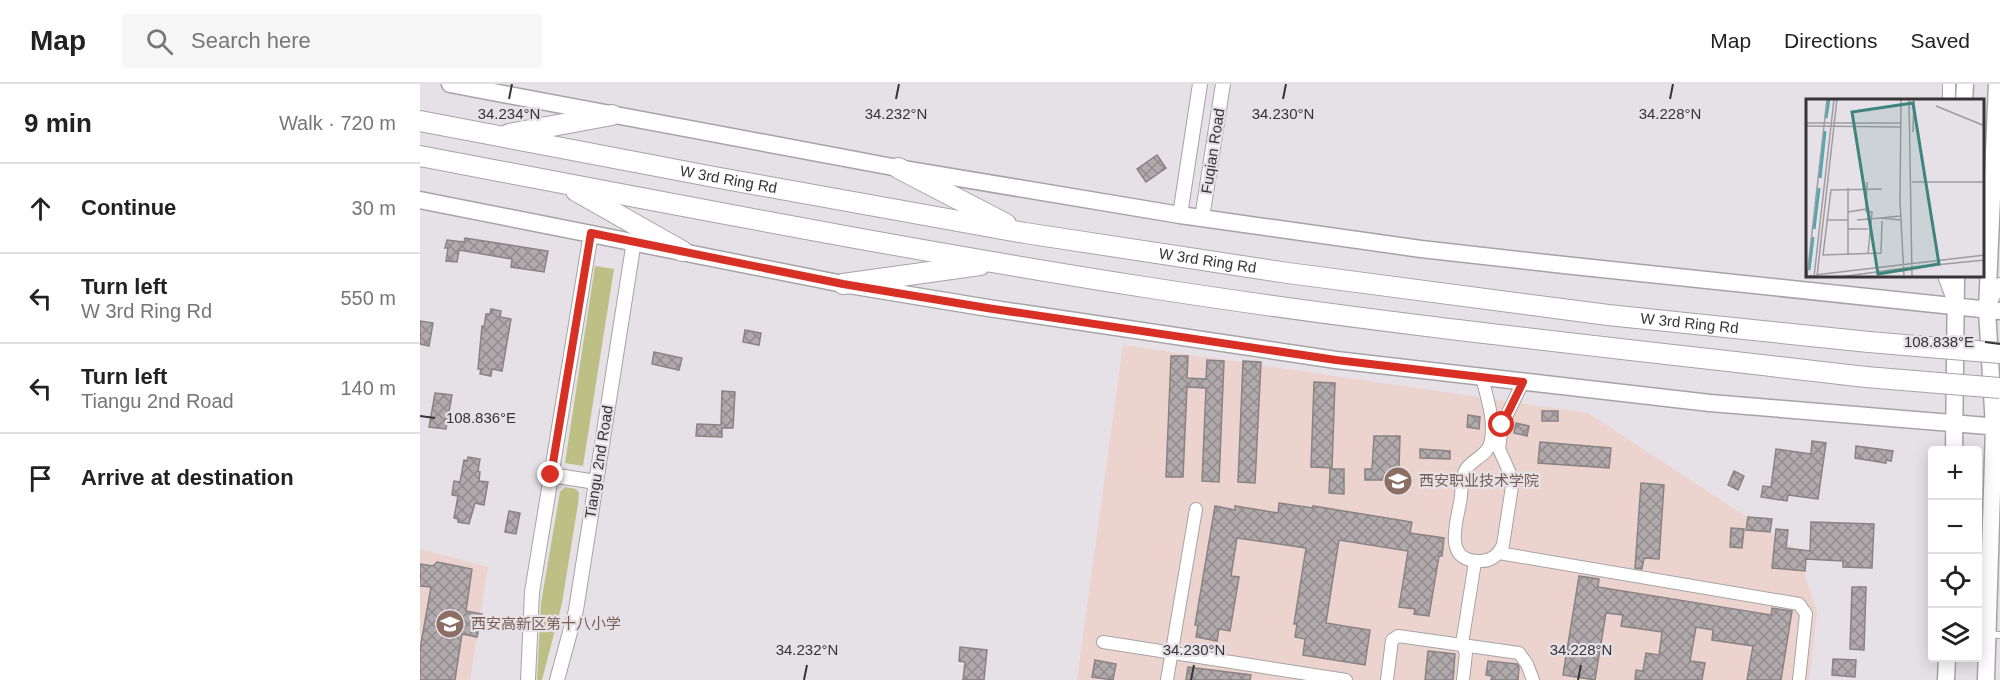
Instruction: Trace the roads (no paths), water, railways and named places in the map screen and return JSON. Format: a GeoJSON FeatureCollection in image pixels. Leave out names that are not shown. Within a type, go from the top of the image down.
{"type":"FeatureCollection","features":[{"type":"Feature","properties":{"kind":"highway"},"geometry":{"type":"LineString","coordinates":[[497,136],[612,115]]}},
{"type":"Feature","properties":{"kind":"highway","name":"W 3rd Ring Rd"},"geometry":{"type":"LineString","coordinates":[[420,122],[1025,233],[1288,273],[1585,312],[1869,342],[2000,353]]}},
{"type":"Feature","properties":{"kind":"highway"},"geometry":{"type":"LineString","coordinates":[[420,156],[998,263],[1153,288],[1437,328],[1866,377],[2000,388]]}},
{"type":"Feature","properties":{"kind":"highway"},"geometry":{"type":"LineString","coordinates":[[898,168],[1025,233]]}},
{"type":"Feature","properties":{"kind":"highway"},"geometry":{"type":"LineString","coordinates":[[563,183],[682,251]]}},
{"type":"Feature","properties":{"kind":"highway"},"geometry":{"type":"LineString","coordinates":[[843,284],[998,263]]}},
{"type":"Feature","properties":{"kind":"main road"},"geometry":{"type":"LineString","coordinates":[[450,84],[898,168],[1180,215],[1528,261],[1994,310]]}},
{"type":"Feature","properties":{"kind":"main road"},"geometry":{"type":"LineString","coordinates":[[1986,680],[1994,635],[1997,427],[1994,310],[1997,84]]}},
{"type":"Feature","properties":{"kind":"main road"},"geometry":{"type":"LineString","coordinates":[[420,200],[843,284],[1336,360],[1710,404],[1997,427]]}},
{"type":"Feature","properties":{"kind":"main road"},"geometry":{"type":"LineString","coordinates":[[1954,446],[1956,278]]}},
{"type":"Feature","properties":{"kind":"main road"},"geometry":{"type":"LineString","coordinates":[[1946,680],[1947,662]]}},
{"type":"Feature","properties":{"kind":"street","name":"Fuqian Road"},"geometry":{"type":"LineString","coordinates":[[1180,215],[1200,84]]}},
{"type":"Feature","properties":{"kind":"street","name":"Fuqian Road"},"geometry":{"type":"LineString","coordinates":[[1202,218],[1223,84]]}},
{"type":"Feature","properties":{"kind":"street"},"geometry":{"type":"LineString","coordinates":[[1948,99],[1949,84]]}},
{"type":"Feature","properties":{"kind":"street"},"geometry":{"type":"LineString","coordinates":[[528,680],[532,592],[591,233]]}},
{"type":"Feature","properties":{"kind":"street","name":"Tiangu 2nd Road"},"geometry":{"type":"LineString","coordinates":[[557,680],[576,610],[634,241]]}},
{"type":"Feature","properties":{"kind":"street"},"geometry":{"type":"LineString","coordinates":[[1945,278],[1955,306]]}},
{"type":"Feature","properties":{"kind":"street"},"geometry":{"type":"LineString","coordinates":[[1994,310],[2000,284]]}},
{"type":"Feature","properties":{"kind":"street"},"geometry":{"type":"LineString","coordinates":[[1482,377],[1493,423],[1490,447],[1466,470],[1454,538],[1457,551],[1465,558],[1475,561],[1488,561],[1499,553],[1503,546],[1513,480],[1499,449],[1502,425],[1523,382]]}},
{"type":"Feature","properties":{"kind":"street"},"geometry":{"type":"LineString","coordinates":[[551,475],[596,482]]}},
{"type":"Feature","properties":{"kind":"street"},"geometry":{"type":"LineString","coordinates":[[1167,680],[1196,509]]}},
{"type":"Feature","properties":{"kind":"street"},"geometry":{"type":"LineString","coordinates":[[1499,553],[1799,604],[1806,614],[1799,680]]}},
{"type":"Feature","properties":{"kind":"street"},"geometry":{"type":"LineString","coordinates":[[1463,680],[1466,653],[1462,644],[1475,561]]}},
{"type":"Feature","properties":{"kind":"street"},"geometry":{"type":"LineString","coordinates":[[1387,680],[1392,640],[1398,636],[1519,652],[1533,680]]}},
{"type":"Feature","properties":{"kind":"street"},"geometry":{"type":"LineString","coordinates":[[1103,642],[1346,680]]}},
{"type":"Feature","properties":{"kind":"place","name":"西安职业技术学院"},"geometry":{"type":"Point","coordinates":[1398,481]}},
{"type":"Feature","properties":{"kind":"place","name":"西安高新区第十八小学"},"geometry":{"type":"Point","coordinates":[450,624]}}]}
